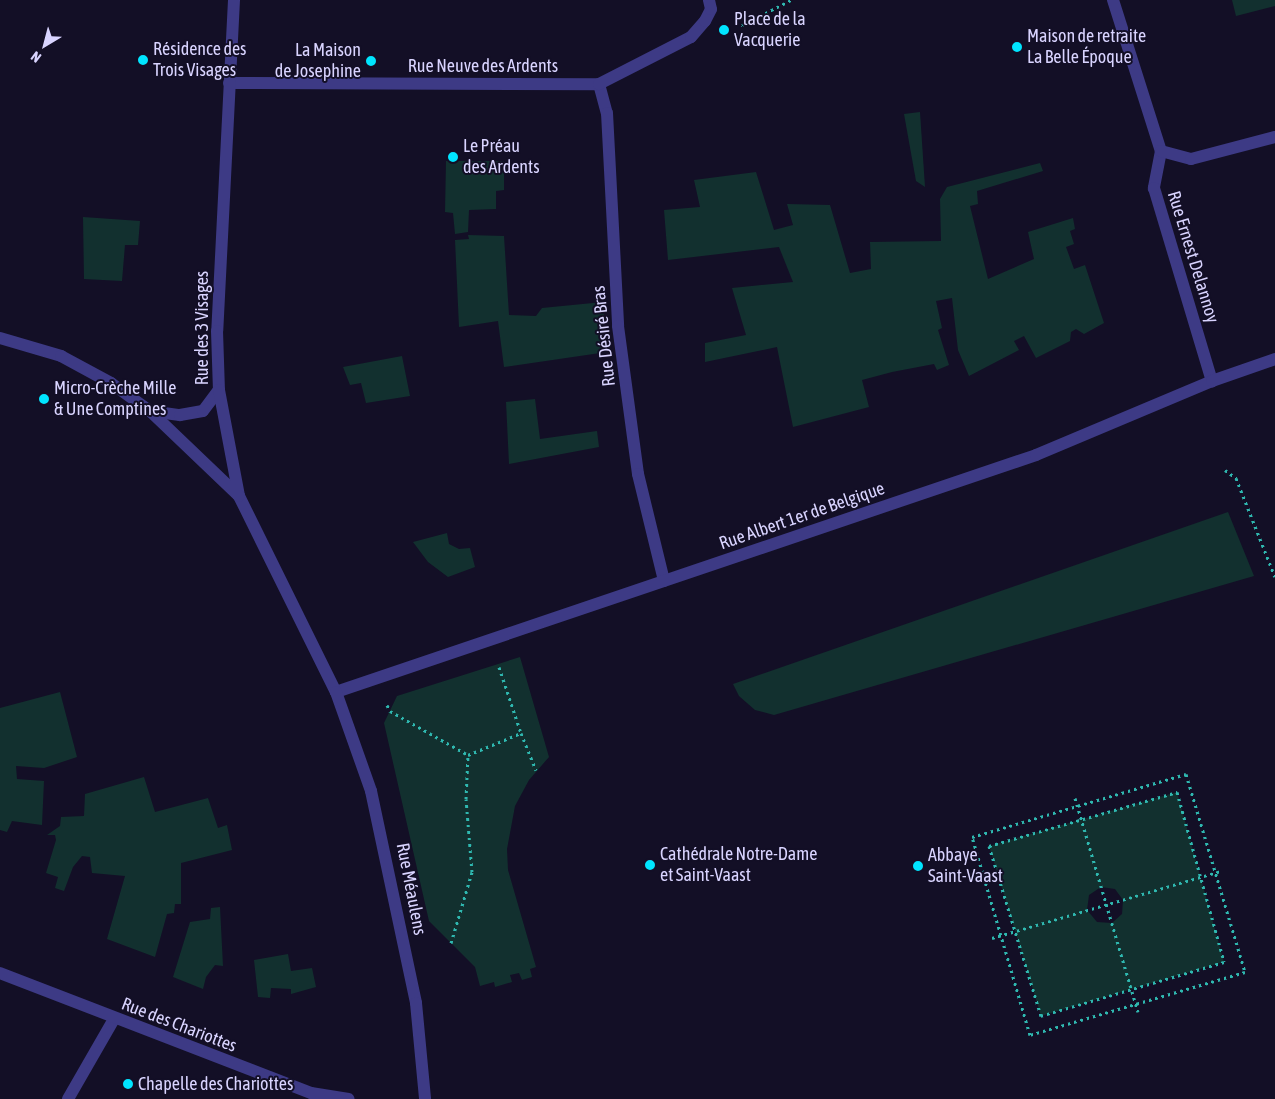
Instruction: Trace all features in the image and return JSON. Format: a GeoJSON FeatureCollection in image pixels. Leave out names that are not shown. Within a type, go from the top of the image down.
{"type":"FeatureCollection","features":[{"type":"Feature","properties":{"kind":"street","name":"Rue des 3 Visages"},"geometry":{"type":"LineString","coordinates":[[234,0],[217,331],[219,390],[239,496],[336,692]]}},
{"type":"Feature","properties":{"kind":"street","name":"Rue Ernest Delannoy"},"geometry":{"type":"LineString","coordinates":[[1113,0],[1161,151],[1154,188],[1212,381]]}},
{"type":"Feature","properties":{"kind":"street","name":"Rue Neuve des Ardents"},"geometry":{"type":"LineString","coordinates":[[229,83],[600,84],[691,37],[710,5]]}},
{"type":"Feature","properties":{"kind":"street","name":"Rue Désiré Bras"},"geometry":{"type":"LineString","coordinates":[[600,84],[608,113],[618,326],[638,474],[664,581]]}},
{"type":"Feature","properties":{"kind":"street"},"geometry":{"type":"LineString","coordinates":[[1161,151],[1191,160],[1275,137]]}},
{"type":"Feature","properties":{"kind":"street"},"geometry":{"type":"LineString","coordinates":[[0,338],[61,356],[111,382],[150,411],[239,496]]}},
{"type":"Feature","properties":{"kind":"street","name":"Rue Albert 1er de Belgique"},"geometry":{"type":"LineString","coordinates":[[336,692],[1036,455],[1212,381],[1275,359]]}},
{"type":"Feature","properties":{"kind":"street"},"geometry":{"type":"LineString","coordinates":[[150,411],[180,415],[203,411],[219,390]]}},
{"type":"Feature","properties":{"kind":"street","name":"Rue Méaulens"},"geometry":{"type":"LineString","coordinates":[[336,692],[372,791],[388,858],[416,1003],[425,1099]]}},
{"type":"Feature","properties":{"kind":"street","name":"Rue des Chariottes"},"geometry":{"type":"LineString","coordinates":[[0,973],[311,1093],[349,1099]]}},
{"type":"Feature","properties":{"kind":"street"},"geometry":{"type":"LineString","coordinates":[[68,1099],[114,1018]]}},
{"type":"Feature","properties":{"kind":"path"},"geometry":{"type":"LineString","coordinates":[[710,5],[742,25],[791,0]]}},
{"type":"Feature","properties":{"kind":"path"},"geometry":{"type":"LineString","coordinates":[[1225,470],[1236,478],[1275,577]]}},
{"type":"Feature","properties":{"kind":"path"},"geometry":{"type":"LineString","coordinates":[[498,664],[536,770]]}},
{"type":"Feature","properties":{"kind":"path"},"geometry":{"type":"LineString","coordinates":[[390,711],[468,755]]}},
{"type":"Feature","properties":{"kind":"path"},"geometry":{"type":"LineString","coordinates":[[468,755],[522,733]]}},
{"type":"Feature","properties":{"kind":"path"},"geometry":{"type":"LineString","coordinates":[[451,944],[472,872],[466,799],[468,755]]}},
{"type":"Feature","properties":{"kind":"path"},"geometry":{"type":"LineString","coordinates":[[1186,774],[1215,874],[1244,972],[1030,1035],[972,837],[1186,774]]}},
{"type":"Feature","properties":{"kind":"path"},"geometry":{"type":"LineString","coordinates":[[1177,792],[1200,878],[1224,962],[1041,1016],[989,846],[1082,821],[1177,792]]}},
{"type":"Feature","properties":{"kind":"path"},"geometry":{"type":"LineString","coordinates":[[1075,798],[1138,1012]]}},
{"type":"Feature","properties":{"kind":"path"},"geometry":{"type":"LineString","coordinates":[[992,938],[1221,871]]}},
{"type":"Feature","properties":{"kind":"green space"},"geometry":{"type":"Polygon","coordinates":[[[1232,0],[1275,0],[1275,6],[1236,16],[1232,0]]]}},
{"type":"Feature","properties":{"kind":"green space"},"geometry":{"type":"Polygon","coordinates":[[[920,112],[925,187],[916,181],[904,114],[920,112]]]}},
{"type":"Feature","properties":{"kind":"green space"},"geometry":{"type":"Polygon","coordinates":[[[446,161],[504,161],[504,190],[496,191],[496,209],[469,210],[468,232],[455,234],[453,213],[445,212],[446,161]]]}},
{"type":"Feature","properties":{"kind":"green space"},"geometry":{"type":"Polygon","coordinates":[[[1040,163],[1043,171],[977,191],[978,204],[970,206],[988,279],[1034,259],[1028,232],[1073,218],[1075,229],[1070,231],[1074,244],[1066,247],[1074,269],[1085,265],[1104,323],[1084,334],[1076,329],[1071,332],[1070,341],[1036,358],[1024,336],[1014,341],[1019,350],[969,376],[958,350],[952,298],[936,301],[942,328],[938,330],[949,365],[937,370],[934,364],[862,380],[869,407],[793,427],[777,347],[705,362],[705,343],[746,335],[732,288],[793,282],[779,247],[668,260],[664,210],[700,207],[694,180],[756,172],[774,230],[793,225],[787,204],[830,205],[850,273],[871,269],[870,242],[941,241],[940,199],[947,187],[1040,163]]]}},
{"type":"Feature","properties":{"kind":"green space"},"geometry":{"type":"Polygon","coordinates":[[[83,217],[140,221],[138,245],[125,245],[122,281],[84,279],[83,217]]]}},
{"type":"Feature","properties":{"kind":"green space"},"geometry":{"type":"Polygon","coordinates":[[[468,235],[504,236],[509,315],[536,316],[542,308],[603,302],[607,352],[504,367],[498,321],[459,327],[455,240],[469,239],[468,235]]]}},
{"type":"Feature","properties":{"kind":"green space"},"geometry":{"type":"Polygon","coordinates":[[[402,356],[410,396],[366,403],[361,383],[350,385],[343,367],[402,356]]]}},
{"type":"Feature","properties":{"kind":"green space"},"geometry":{"type":"Polygon","coordinates":[[[535,399],[540,439],[597,431],[599,447],[509,464],[506,402],[535,399]]]}},
{"type":"Feature","properties":{"kind":"green space"},"geometry":{"type":"Polygon","coordinates":[[[1228,512],[1254,576],[774,715],[755,710],[739,696],[733,684],[1228,512]]]}},
{"type":"Feature","properties":{"kind":"green space"},"geometry":{"type":"Polygon","coordinates":[[[447,533],[449,544],[459,549],[470,548],[475,567],[448,577],[428,562],[413,542],[447,533]]]}},
{"type":"Feature","properties":{"kind":"green space"},"geometry":{"type":"Polygon","coordinates":[[[520,657],[549,757],[529,780],[515,806],[507,849],[508,870],[536,967],[530,969],[532,977],[522,980],[519,973],[510,975],[512,982],[495,987],[494,982],[480,986],[475,967],[429,921],[384,723],[397,696],[520,657]]]}},
{"type":"Feature","properties":{"kind":"green space"},"geometry":{"type":"Polygon","coordinates":[[[60,692],[77,757],[44,768],[16,766],[17,779],[44,781],[42,825],[12,821],[7,832],[0,830],[0,708],[60,692]]]}},
{"type":"Feature","properties":{"kind":"green space"},"geometry":{"type":"Polygon","coordinates":[[[144,777],[155,812],[208,798],[218,828],[227,825],[232,850],[181,863],[181,904],[175,904],[174,913],[167,914],[155,957],[107,939],[125,876],[92,873],[90,857],[82,856],[73,867],[64,891],[55,888],[58,877],[46,873],[56,840],[55,835],[47,835],[60,826],[61,817],[84,816],[85,794],[144,777]]]}},
{"type":"Feature","properties":{"kind":"green space"},"geometry":{"type":"Polygon","coordinates":[[[1177,792],[1224,962],[1041,1016],[989,846],[1177,792]],[[1101,887],[1089,895],[1087,910],[1097,922],[1112,923],[1122,914],[1123,900],[1115,889],[1101,887]]]}},
{"type":"Feature","properties":{"kind":"green space"},"geometry":{"type":"Polygon","coordinates":[[[220,907],[223,966],[215,965],[206,977],[203,989],[173,977],[190,922],[210,919],[211,908],[220,907]]]}},
{"type":"Feature","properties":{"kind":"green space"},"geometry":{"type":"Polygon","coordinates":[[[288,954],[291,971],[312,968],[316,987],[291,994],[291,989],[271,988],[270,998],[258,997],[254,960],[288,954]]]}},
{"type":"Feature","properties":{"kind":"place","name":"Place de la Vacquerie"},"geometry":{"type":"Point","coordinates":[724,30]}},
{"type":"Feature","properties":{"kind":"place","name":"Maison de retraite La Belle Époque"},"geometry":{"type":"Point","coordinates":[1017,47]}},
{"type":"Feature","properties":{"kind":"place","name":"Résidence des Trois Visages"},"geometry":{"type":"Point","coordinates":[143,60]}},
{"type":"Feature","properties":{"kind":"place","name":"La Maison de Josephine"},"geometry":{"type":"Point","coordinates":[371,61]}},
{"type":"Feature","properties":{"kind":"place","name":"Le Préau des Ardents"},"geometry":{"type":"Point","coordinates":[453,157]}},
{"type":"Feature","properties":{"kind":"place","name":"Micro-Crèche Mille & Une Comptines"},"geometry":{"type":"Point","coordinates":[44,399]}},
{"type":"Feature","properties":{"kind":"place","name":"Cathédrale Notre-Dame et Saint-Vaast"},"geometry":{"type":"Point","coordinates":[650,865]}},
{"type":"Feature","properties":{"kind":"place","name":"Abbaye Saint-Vaast"},"geometry":{"type":"Point","coordinates":[918,866]}},
{"type":"Feature","properties":{"kind":"place","name":"Chapelle des Chariottes"},"geometry":{"type":"Point","coordinates":[128,1084]}}]}
